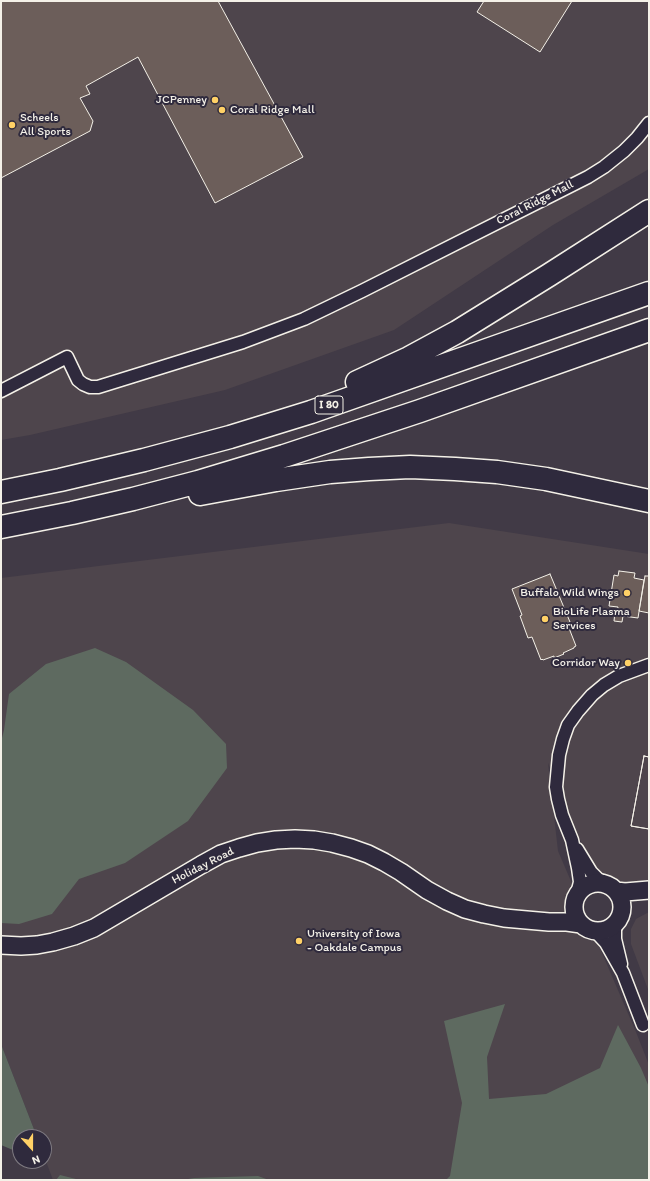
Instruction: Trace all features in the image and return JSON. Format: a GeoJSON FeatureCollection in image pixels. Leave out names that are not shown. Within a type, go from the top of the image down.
{"type":"FeatureCollection","features":[{"type":"Feature","properties":{"kind":"highway"},"geometry":{"type":"LineString","coordinates":[[144,460],[331,393],[368,378],[409,358],[457,332],[649,212]]}},
{"type":"Feature","properties":{"kind":"highway","name":"I 80"},"geometry":{"type":"LineString","coordinates":[[1,492],[144,460],[230,437],[311,412],[649,293]]}},
{"type":"Feature","properties":{"kind":"highway"},"geometry":{"type":"LineString","coordinates":[[11,525],[132,499],[198,482],[284,456],[420,411],[649,330]]}},
{"type":"Feature","properties":{"kind":"highway"},"geometry":{"type":"LineString","coordinates":[[11,525],[111,510],[276,480],[330,472],[382,468],[455,468],[497,472],[546,479],[649,501]]}},
{"type":"Feature","properties":{"kind":"street","name":"Coral Ridge Mall"},"geometry":{"type":"LineString","coordinates":[[1,391],[67,357],[78,380],[90,387],[98,387],[212,353],[298,321],[362,291],[588,177],[604,167],[624,151],[649,123]]}},
{"type":"Feature","properties":{"kind":"street"},"geometry":{"type":"LineString","coordinates":[[623,973],[615,939],[618,918],[622,910],[622,903],[619,895],[592,872],[572,840],[562,815],[556,786],[559,755],[563,739],[568,725],[578,711],[592,695],[604,685],[619,676],[649,665]]}},
{"type":"Feature","properties":{"kind":"street","name":"Holiday Road"},"geometry":{"type":"LineString","coordinates":[[1,945],[37,945],[74,936],[94,928],[221,854],[239,848],[276,840],[314,840],[351,848],[384,862],[427,890],[465,909],[484,914],[521,920],[567,922],[604,930],[612,926],[631,905],[649,899]]}},
{"type":"Feature","properties":{"kind":"street"},"geometry":{"type":"LineString","coordinates":[[572,840],[580,882],[574,911],[577,919],[606,943],[623,973],[644,1025]]}},
{"type":"Feature","properties":{"kind":"street","name":"Holiday Road"},"geometry":{"type":"LineString","coordinates":[[521,920],[556,912],[568,906],[581,890],[596,882],[624,892],[649,890]]}},
{"type":"Feature","properties":{"kind":"shaded area"},"geometry":{"type":"Polygon","coordinates":[[[1,1],[649,1],[649,169],[553,225],[394,330],[225,390],[30,435],[1,440],[1,1]]]}},
{"type":"Feature","properties":{"kind":"shaded area","name":"University of Iowa - Oakdale Campus"},"geometry":{"type":"Polygon","coordinates":[[[449,523],[649,554],[649,885],[625,887],[592,868],[548,763],[558,851],[649,1065],[649,1180],[53,1180],[49,1169],[52,1169],[52,1129],[34,1129],[1,1044],[1,578],[449,523]]]}},
{"type":"Feature","properties":{"kind":"shaded area"},"geometry":{"type":"Polygon","coordinates":[[[95,648],[126,662],[193,710],[226,744],[227,768],[188,821],[125,863],[79,879],[52,914],[19,924],[1,923],[1,742],[9,694],[46,664],[95,648]]]}},
{"type":"Feature","properties":{"kind":"shaded area"},"geometry":{"type":"Polygon","coordinates":[[[649,912],[649,992],[631,944],[631,929],[636,919],[649,912]]]}},
{"type":"Feature","properties":{"kind":"shaded area"},"geometry":{"type":"Polygon","coordinates":[[[505,1004],[487,1057],[489,1099],[546,1094],[600,1068],[618,1025],[641,1068],[649,1087],[649,1180],[446,1180],[450,1176],[462,1103],[444,1021],[505,1004]]]}},
{"type":"Feature","properties":{"kind":"shaded area"},"geometry":{"type":"Polygon","coordinates":[[[1,1044],[34,1129],[12,1129],[12,1150],[1,1145],[1,1044]]]}},
{"type":"Feature","properties":{"kind":"shaded area"},"geometry":{"type":"Polygon","coordinates":[[[60,1175],[80,1180],[56,1180],[60,1175]]]}},
{"type":"Feature","properties":{"kind":"shaded area"},"geometry":{"type":"Polygon","coordinates":[[[258,1176],[269,1180],[182,1180],[194,1178],[258,1176]]]}},
{"type":"Feature","properties":{"kind":"building","name":"Coral Ridge Mall"},"geometry":{"type":"Polygon","coordinates":[[[1,1],[218,1],[303,157],[215,203],[138,57],[86,86],[90,94],[80,98],[93,121],[90,131],[1,178],[1,1]]]}},
{"type":"Feature","properties":{"kind":"building"},"geometry":{"type":"Polygon","coordinates":[[[484,1],[572,1],[540,52],[477,12],[484,1]]]}},
{"type":"Feature","properties":{"kind":"building","name":"Buffalo Wild Wings"},"geometry":{"type":"Polygon","coordinates":[[[619,571],[635,573],[634,578],[644,580],[638,618],[623,616],[622,622],[614,621],[615,612],[617,613],[618,607],[609,606],[614,575],[618,576],[619,571]]]}},
{"type":"Feature","properties":{"kind":"building","name":"BioLife Plasma Services"},"geometry":{"type":"Polygon","coordinates":[[[550,574],[570,622],[567,623],[576,646],[563,653],[564,654],[554,658],[554,656],[541,660],[532,637],[528,638],[520,616],[522,615],[512,589],[550,574]]]}},
{"type":"Feature","properties":{"kind":"building"},"geometry":{"type":"Polygon","coordinates":[[[645,576],[649,576],[649,613],[639,611],[645,576]]]}},
{"type":"Feature","properties":{"kind":"building"},"geometry":{"type":"Polygon","coordinates":[[[644,756],[649,757],[649,829],[631,826],[644,756]]]}},
{"type":"Feature","properties":{"kind":"building"},"geometry":{"type":"Polygon","coordinates":[[[644,756],[649,757],[649,829],[631,826],[644,756]]]}},
{"type":"Feature","properties":{"kind":"place","name":"JCPenney"},"geometry":{"type":"Point","coordinates":[215,100]}},
{"type":"Feature","properties":{"kind":"place","name":"Coral Ridge Mall"},"geometry":{"type":"Point","coordinates":[222,110]}},
{"type":"Feature","properties":{"kind":"place","name":"Scheels All Sports"},"geometry":{"type":"Point","coordinates":[12,125]}},
{"type":"Feature","properties":{"kind":"place","name":"Buffalo Wild Wings"},"geometry":{"type":"Point","coordinates":[627,593]}},
{"type":"Feature","properties":{"kind":"place","name":"BioLife Plasma Services"},"geometry":{"type":"Point","coordinates":[545,619]}},
{"type":"Feature","properties":{"kind":"place","name":"Corridor Way"},"geometry":{"type":"Point","coordinates":[628,663]}},
{"type":"Feature","properties":{"kind":"place","name":"University of Iowa - Oakdale Campus"},"geometry":{"type":"Point","coordinates":[299,941]}}]}
